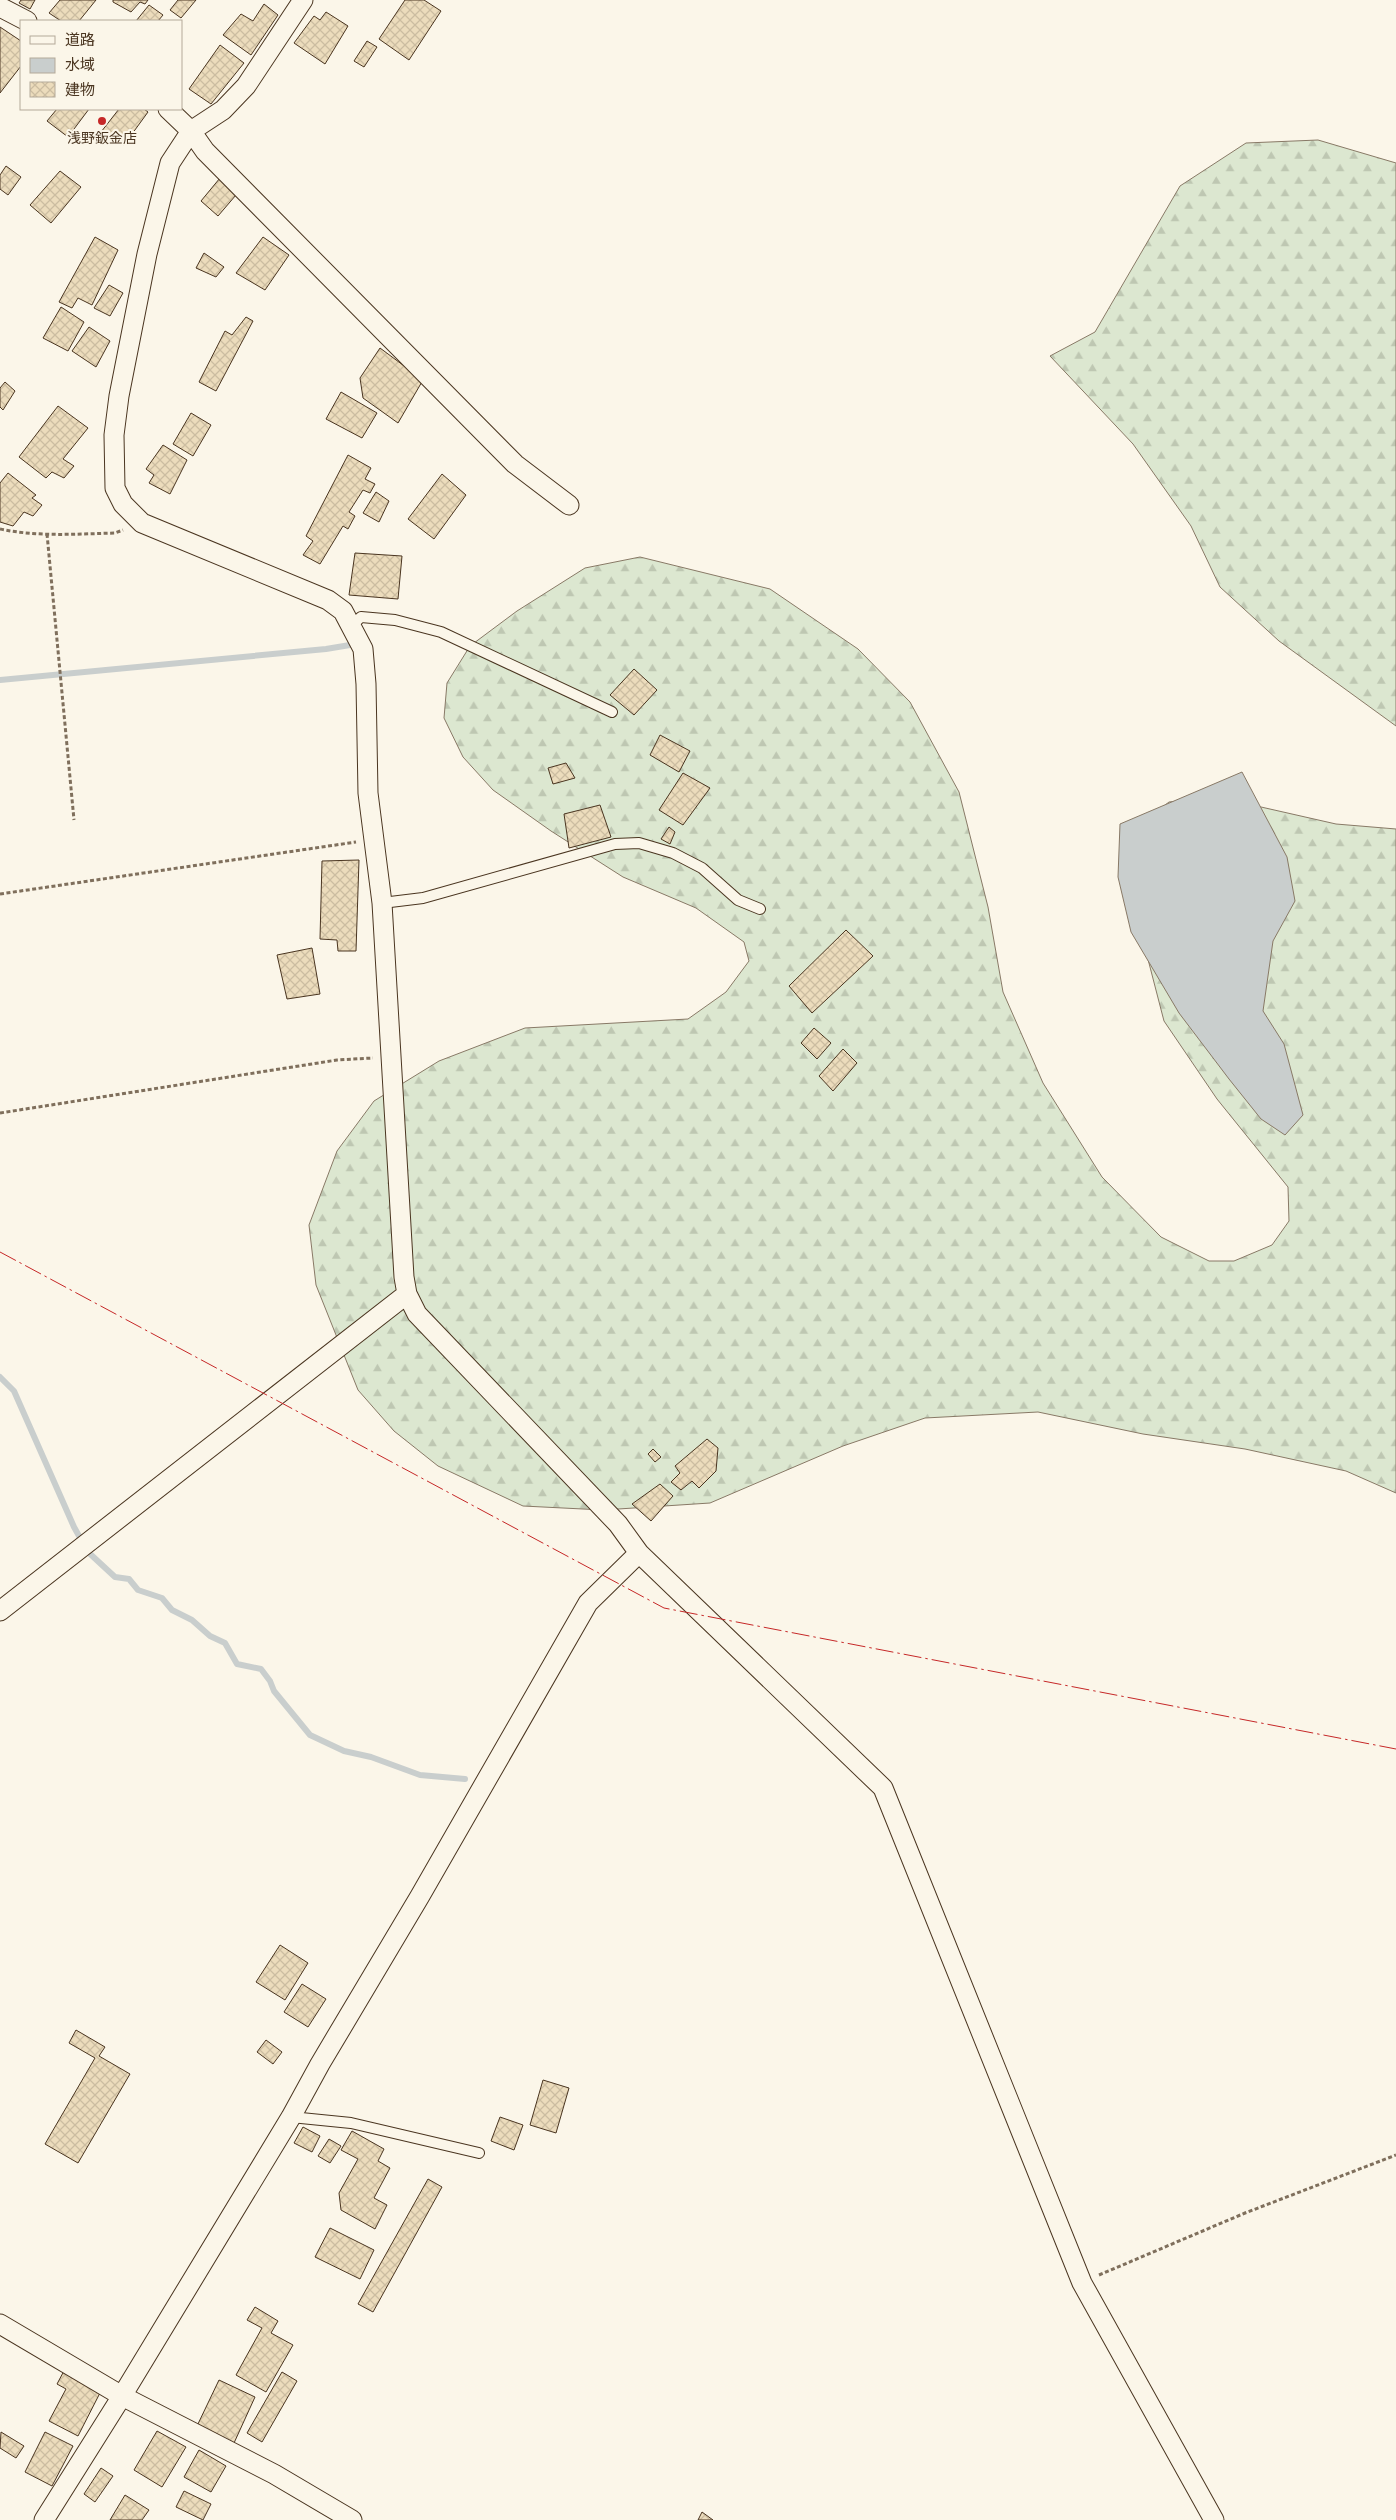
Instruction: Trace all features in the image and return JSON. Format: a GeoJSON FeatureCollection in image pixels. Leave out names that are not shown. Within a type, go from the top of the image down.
{"type":"FeatureCollection","features":[{"type":"Feature","properties":{"kind":"street"},"geometry":{"type":"LineString","coordinates":[[304,0],[246,86],[223,110],[191,131],[170,163],[147,254],[119,396],[114,435],[115,488],[123,504],[142,523],[328,600],[343,611],[363,649],[366,684],[368,793],[382,903],[404,1277],[407,1294],[417,1314],[618,1524],[639,1553],[883,1788],[1082,2282],[1214,2520]]}},
{"type":"Feature","properties":{"kind":"street"},"geometry":{"type":"LineString","coordinates":[[0,7],[25,20]]}},
{"type":"Feature","properties":{"kind":"street"},"geometry":{"type":"LineString","coordinates":[[169,110],[191,131],[205,151],[515,464],[569,504]]}},
{"type":"Feature","properties":{"kind":"street"},"geometry":{"type":"LineString","coordinates":[[0,1611],[407,1294]]}},
{"type":"Feature","properties":{"kind":"street"},"geometry":{"type":"LineString","coordinates":[[44,2520],[122,2396],[291,2117],[588,1603],[639,1553]]}},
{"type":"Feature","properties":{"kind":"street"},"geometry":{"type":"LineString","coordinates":[[0,2324],[122,2396],[274,2474],[352,2520]]}},
{"type":"Feature","properties":{"kind":"lane"},"geometry":{"type":"LineString","coordinates":[[351,626],[361,617],[395,620],[441,632],[612,712]]}},
{"type":"Feature","properties":{"kind":"lane"},"geometry":{"type":"LineString","coordinates":[[382,903],[423,898],[615,844],[639,843],[673,853],[702,868],[738,900],[760,909]]}},
{"type":"Feature","properties":{"kind":"lane"},"geometry":{"type":"LineString","coordinates":[[291,2117],[351,2123],[479,2154]]}},
{"type":"Feature","properties":{"kind":"path"},"geometry":{"type":"LineString","coordinates":[[0,529],[22,534],[115,533],[142,523]]}},
{"type":"Feature","properties":{"kind":"path"},"geometry":{"type":"LineString","coordinates":[[47,534],[74,820]]}},
{"type":"Feature","properties":{"kind":"path"},"geometry":{"type":"LineString","coordinates":[[0,894],[374,839]]}},
{"type":"Feature","properties":{"kind":"path"},"geometry":{"type":"LineString","coordinates":[[0,1113],[337,1060],[391,1058]]}},
{"type":"Feature","properties":{"kind":"path"},"geometry":{"type":"LineString","coordinates":[[1082,2282],[1244,2213],[1396,2156]]}},
{"type":"Feature","properties":{"kind":"green space"},"geometry":{"type":"Polygon","coordinates":[[[1318,140],[1396,163],[1396,726],[1279,641],[1220,587],[1191,526],[1133,444],[1050,356],[1095,332],[1180,186],[1246,143],[1318,140]]]}},
{"type":"Feature","properties":{"kind":"green space"},"geometry":{"type":"Polygon","coordinates":[[[640,557],[770,589],[858,649],[910,702],[959,792],[988,907],[1003,992],[1043,1083],[1102,1177],[1161,1237],[1209,1261],[1234,1261],[1272,1245],[1289,1221],[1288,1187],[1217,1099],[1164,1021],[1136,913],[1147,819],[1169,802],[1217,797],[1336,824],[1396,829],[1396,1493],[1346,1471],[1245,1449],[1143,1434],[1038,1412],[925,1418],[843,1446],[710,1503],[603,1510],[523,1506],[438,1466],[394,1431],[358,1390],[316,1285],[309,1225],[337,1151],[374,1101],[439,1061],[525,1028],[688,1019],[726,992],[749,961],[744,942],[696,908],[623,877],[551,831],[493,790],[463,757],[444,718],[447,683],[470,646],[517,611],[585,568],[640,557]]]}},
{"type":"Feature","properties":{"kind":"water"},"geometry":{"type":"Polygon","coordinates":[[[1242,772],[1287,857],[1295,901],[1273,941],[1263,1011],[1284,1044],[1303,1115],[1285,1135],[1261,1119],[1179,1013],[1131,932],[1118,877],[1120,824],[1242,772]]]}},
{"type":"Feature","properties":{"kind":"building"},"geometry":{"type":"Polygon","coordinates":[[[21,0],[35,0],[30,9],[19,3],[21,0]]]}},
{"type":"Feature","properties":{"kind":"building"},"geometry":{"type":"Polygon","coordinates":[[[60,0],[96,0],[80,20],[60,20],[49,13],[60,0]]]}},
{"type":"Feature","properties":{"kind":"building"},"geometry":{"type":"Polygon","coordinates":[[[113,0],[148,0],[145,4],[140,2],[131,12],[113,2],[113,0]]]}},
{"type":"Feature","properties":{"kind":"building"},"geometry":{"type":"Polygon","coordinates":[[[178,0],[196,0],[181,18],[170,10],[178,0]]]}},
{"type":"Feature","properties":{"kind":"building"},"geometry":{"type":"Polygon","coordinates":[[[405,0],[424,0],[441,11],[409,60],[379,39],[405,0]]]}},
{"type":"Feature","properties":{"kind":"building"},"geometry":{"type":"Polygon","coordinates":[[[264,4],[278,15],[251,55],[223,35],[241,14],[253,21],[264,4]]]}},
{"type":"Feature","properties":{"kind":"building"},"geometry":{"type":"Polygon","coordinates":[[[149,5],[163,15],[159,20],[137,20],[149,5]]]}},
{"type":"Feature","properties":{"kind":"building"},"geometry":{"type":"Polygon","coordinates":[[[326,12],[348,26],[325,64],[294,43],[314,16],[320,20],[326,12]]]}},
{"type":"Feature","properties":{"kind":"building"},"geometry":{"type":"Polygon","coordinates":[[[0,27],[20,40],[20,67],[0,93],[0,27]]]}},
{"type":"Feature","properties":{"kind":"building"},"geometry":{"type":"Polygon","coordinates":[[[367,41],[377,47],[364,67],[354,61],[367,41]]]}},
{"type":"Feature","properties":{"kind":"building"},"geometry":{"type":"Polygon","coordinates":[[[220,45],[244,63],[211,104],[189,89],[220,45]]]}},
{"type":"Feature","properties":{"kind":"building"},"geometry":{"type":"Polygon","coordinates":[[[56,110],[88,110],[68,137],[47,121],[56,110]]]}},
{"type":"Feature","properties":{"kind":"building"},"geometry":{"type":"Polygon","coordinates":[[[118,110],[145,110],[148,112],[124,145],[101,132],[118,110]]]}},
{"type":"Feature","properties":{"kind":"building"},"geometry":{"type":"Polygon","coordinates":[[[6,166],[21,177],[8,195],[0,189],[0,175],[6,166]]]}},
{"type":"Feature","properties":{"kind":"building"},"geometry":{"type":"Polygon","coordinates":[[[60,171],[81,187],[51,223],[30,205],[60,171]]]}},
{"type":"Feature","properties":{"kind":"building"},"geometry":{"type":"Polygon","coordinates":[[[220,178],[236,195],[218,216],[201,201],[220,178]]]}},
{"type":"Feature","properties":{"kind":"building"},"geometry":{"type":"Polygon","coordinates":[[[95,237],[118,250],[92,305],[78,298],[72,308],[59,302],[95,237]]]}},
{"type":"Feature","properties":{"kind":"building"},"geometry":{"type":"Polygon","coordinates":[[[263,237],[289,255],[265,290],[236,273],[263,237]]]}},
{"type":"Feature","properties":{"kind":"building"},"geometry":{"type":"Polygon","coordinates":[[[204,253],[224,267],[216,277],[196,268],[204,253]]]}},
{"type":"Feature","properties":{"kind":"building"},"geometry":{"type":"Polygon","coordinates":[[[109,285],[123,293],[110,316],[94,308],[109,285]]]}},
{"type":"Feature","properties":{"kind":"building"},"geometry":{"type":"Polygon","coordinates":[[[61,307],[84,322],[68,351],[43,338],[61,307]]]}},
{"type":"Feature","properties":{"kind":"building"},"geometry":{"type":"Polygon","coordinates":[[[246,317],[253,321],[216,391],[199,382],[225,331],[232,335],[246,317]]]}},
{"type":"Feature","properties":{"kind":"building"},"geometry":{"type":"Polygon","coordinates":[[[89,327],[110,341],[96,367],[72,351],[89,327]]]}},
{"type":"Feature","properties":{"kind":"building"},"geometry":{"type":"Polygon","coordinates":[[[380,348],[423,380],[398,423],[363,398],[360,378],[380,348]]]}},
{"type":"Feature","properties":{"kind":"building"},"geometry":{"type":"Polygon","coordinates":[[[5,382],[15,391],[3,410],[0,407],[0,388],[5,382]]]}},
{"type":"Feature","properties":{"kind":"building"},"geometry":{"type":"Polygon","coordinates":[[[341,392],[377,413],[362,438],[326,419],[341,392]]]}},
{"type":"Feature","properties":{"kind":"building"},"geometry":{"type":"Polygon","coordinates":[[[58,406],[88,428],[63,459],[74,466],[64,478],[52,472],[46,478],[19,457],[58,406]]]}},
{"type":"Feature","properties":{"kind":"building"},"geometry":{"type":"Polygon","coordinates":[[[191,413],[211,425],[193,456],[173,444],[191,413]]]}},
{"type":"Feature","properties":{"kind":"building"},"geometry":{"type":"Polygon","coordinates":[[[163,445],[187,460],[170,494],[149,483],[154,475],[146,469],[163,445]]]}},
{"type":"Feature","properties":{"kind":"building"},"geometry":{"type":"Polygon","coordinates":[[[348,455],[371,468],[365,479],[375,484],[370,493],[363,490],[349,512],[355,516],[348,529],[343,526],[320,564],[303,555],[313,541],[306,536],[348,455]]]}},
{"type":"Feature","properties":{"kind":"building"},"geometry":{"type":"Polygon","coordinates":[[[8,473],[36,495],[32,498],[42,505],[33,516],[24,512],[13,526],[0,522],[0,483],[8,473]]]}},
{"type":"Feature","properties":{"kind":"building"},"geometry":{"type":"Polygon","coordinates":[[[442,474],[466,495],[434,539],[408,519],[442,474]]]}},
{"type":"Feature","properties":{"kind":"building"},"geometry":{"type":"Polygon","coordinates":[[[376,492],[389,501],[379,522],[363,513],[376,492]]]}},
{"type":"Feature","properties":{"kind":"building"},"geometry":{"type":"Polygon","coordinates":[[[355,553],[402,556],[398,599],[349,595],[355,553]]]}},
{"type":"Feature","properties":{"kind":"building"},"geometry":{"type":"Polygon","coordinates":[[[634,669],[657,690],[634,715],[610,695],[634,669]]]}},
{"type":"Feature","properties":{"kind":"building"},"geometry":{"type":"Polygon","coordinates":[[[660,735],[690,751],[679,772],[650,755],[660,735]]]}},
{"type":"Feature","properties":{"kind":"building"},"geometry":{"type":"Polygon","coordinates":[[[566,763],[575,778],[553,784],[548,768],[566,763]]]}},
{"type":"Feature","properties":{"kind":"building"},"geometry":{"type":"Polygon","coordinates":[[[683,773],[710,788],[683,825],[659,810],[683,773]]]}},
{"type":"Feature","properties":{"kind":"building"},"geometry":{"type":"Polygon","coordinates":[[[600,805],[611,837],[569,848],[564,814],[600,805]]]}},
{"type":"Feature","properties":{"kind":"building"},"geometry":{"type":"Polygon","coordinates":[[[669,827],[675,832],[670,844],[661,839],[669,827]]]}},
{"type":"Feature","properties":{"kind":"building"},"geometry":{"type":"Polygon","coordinates":[[[359,860],[356,951],[338,951],[337,940],[320,939],[322,861],[359,860]]]}},
{"type":"Feature","properties":{"kind":"building"},"geometry":{"type":"Polygon","coordinates":[[[846,930],[873,956],[812,1013],[789,986],[846,930]]]}},
{"type":"Feature","properties":{"kind":"building"},"geometry":{"type":"Polygon","coordinates":[[[312,948],[320,994],[287,999],[277,955],[312,948]]]}},
{"type":"Feature","properties":{"kind":"building"},"geometry":{"type":"Polygon","coordinates":[[[814,1028],[831,1043],[817,1059],[801,1043],[814,1028]]]}},
{"type":"Feature","properties":{"kind":"building"},"geometry":{"type":"Polygon","coordinates":[[[843,1049],[857,1063],[833,1091],[819,1076],[843,1049]]]}},
{"type":"Feature","properties":{"kind":"building"},"geometry":{"type":"Polygon","coordinates":[[[707,1439],[718,1448],[716,1471],[699,1488],[692,1481],[681,1490],[671,1482],[680,1473],[675,1466],[707,1439]]]}},
{"type":"Feature","properties":{"kind":"building"},"geometry":{"type":"Polygon","coordinates":[[[653,1449],[661,1457],[655,1462],[648,1454],[653,1449]]]}},
{"type":"Feature","properties":{"kind":"building"},"geometry":{"type":"Polygon","coordinates":[[[660,1484],[673,1496],[651,1521],[632,1504],[660,1484]]]}},
{"type":"Feature","properties":{"kind":"building"},"geometry":{"type":"Polygon","coordinates":[[[280,1945],[308,1963],[285,2000],[256,1982],[280,1945]]]}},
{"type":"Feature","properties":{"kind":"building"},"geometry":{"type":"Polygon","coordinates":[[[302,1984],[326,1999],[308,2027],[284,2012],[302,1984]]]}},
{"type":"Feature","properties":{"kind":"building"},"geometry":{"type":"Polygon","coordinates":[[[76,2030],[105,2047],[99,2056],[130,2074],[78,2163],[45,2144],[95,2058],[69,2043],[76,2030]]]}},
{"type":"Feature","properties":{"kind":"building"},"geometry":{"type":"Polygon","coordinates":[[[266,2040],[282,2052],[273,2064],[257,2052],[266,2040]]]}},
{"type":"Feature","properties":{"kind":"building"},"geometry":{"type":"Polygon","coordinates":[[[543,2080],[569,2088],[556,2133],[530,2125],[543,2080]]]}},
{"type":"Feature","properties":{"kind":"building"},"geometry":{"type":"Polygon","coordinates":[[[500,2117],[523,2125],[514,2150],[491,2141],[500,2117]]]}},
{"type":"Feature","properties":{"kind":"building"},"geometry":{"type":"Polygon","coordinates":[[[303,2127],[320,2136],[312,2152],[294,2143],[303,2127]]]}},
{"type":"Feature","properties":{"kind":"building"},"geometry":{"type":"Polygon","coordinates":[[[352,2131],[384,2149],[378,2161],[390,2168],[374,2198],[387,2205],[375,2229],[341,2210],[339,2193],[358,2159],[341,2150],[352,2131]]]}},
{"type":"Feature","properties":{"kind":"building"},"geometry":{"type":"Polygon","coordinates":[[[329,2139],[341,2146],[330,2163],[318,2156],[329,2139]]]}},
{"type":"Feature","properties":{"kind":"building"},"geometry":{"type":"Polygon","coordinates":[[[428,2179],[442,2187],[373,2312],[358,2304],[428,2179]]]}},
{"type":"Feature","properties":{"kind":"building"},"geometry":{"type":"Polygon","coordinates":[[[330,2228],[374,2250],[360,2279],[315,2257],[330,2228]]]}},
{"type":"Feature","properties":{"kind":"building"},"geometry":{"type":"Polygon","coordinates":[[[255,2307],[278,2321],[271,2333],[293,2345],[266,2392],[236,2375],[262,2328],[247,2320],[255,2307]]]}},
{"type":"Feature","properties":{"kind":"building"},"geometry":{"type":"Polygon","coordinates":[[[65,2369],[102,2389],[78,2436],[49,2421],[66,2389],[57,2384],[65,2369]]]}},
{"type":"Feature","properties":{"kind":"building"},"geometry":{"type":"Polygon","coordinates":[[[282,2372],[297,2381],[262,2442],[247,2433],[282,2372]]]}},
{"type":"Feature","properties":{"kind":"building"},"geometry":{"type":"Polygon","coordinates":[[[219,2380],[255,2397],[234,2443],[197,2426],[219,2380]]]}},
{"type":"Feature","properties":{"kind":"building"},"geometry":{"type":"Polygon","coordinates":[[[157,2431],[186,2447],[162,2487],[134,2470],[157,2431]]]}},
{"type":"Feature","properties":{"kind":"building"},"geometry":{"type":"Polygon","coordinates":[[[1,2432],[24,2446],[16,2458],[0,2448],[1,2432]]]}},
{"type":"Feature","properties":{"kind":"building"},"geometry":{"type":"Polygon","coordinates":[[[45,2432],[73,2446],[52,2486],[25,2472],[45,2432]]]}},
{"type":"Feature","properties":{"kind":"building"},"geometry":{"type":"Polygon","coordinates":[[[199,2450],[226,2466],[211,2492],[184,2477],[199,2450]]]}},
{"type":"Feature","properties":{"kind":"building"},"geometry":{"type":"Polygon","coordinates":[[[101,2468],[113,2476],[95,2502],[84,2494],[101,2468]]]}},
{"type":"Feature","properties":{"kind":"building"},"geometry":{"type":"Polygon","coordinates":[[[184,2491],[211,2504],[203,2520],[176,2507],[184,2491]]]}},
{"type":"Feature","properties":{"kind":"building"},"geometry":{"type":"Polygon","coordinates":[[[125,2495],[149,2510],[142,2520],[110,2520],[125,2495]]]}},
{"type":"Feature","properties":{"kind":"building"},"geometry":{"type":"Polygon","coordinates":[[[702,2512],[713,2520],[698,2520],[702,2512]]]}},
{"type":"Feature","properties":{"kind":"waterway"},"geometry":{"type":"LineString","coordinates":[[0,680],[326,649],[350,645]]}},
{"type":"Feature","properties":{"kind":"waterway"},"geometry":{"type":"LineString","coordinates":[[0,1377],[14,1391],[74,1527],[88,1552],[115,1577],[129,1579],[138,1590],[162,1598],[172,1610],[192,1620],[210,1636],[225,1643],[237,1664],[261,1669],[270,1681],[274,1691],[310,1735],[344,1751],[371,1757],[420,1775],[465,1779]]}},
{"type":"Feature","properties":{"kind":"power"},"geometry":{"type":"LineString","coordinates":[[0,1252],[664,1608],[1396,1749]]}},
{"type":"Feature","properties":{"kind":"place","name":"浅野鈑金店"},"geometry":{"type":"Point","coordinates":[102,121]}}]}
